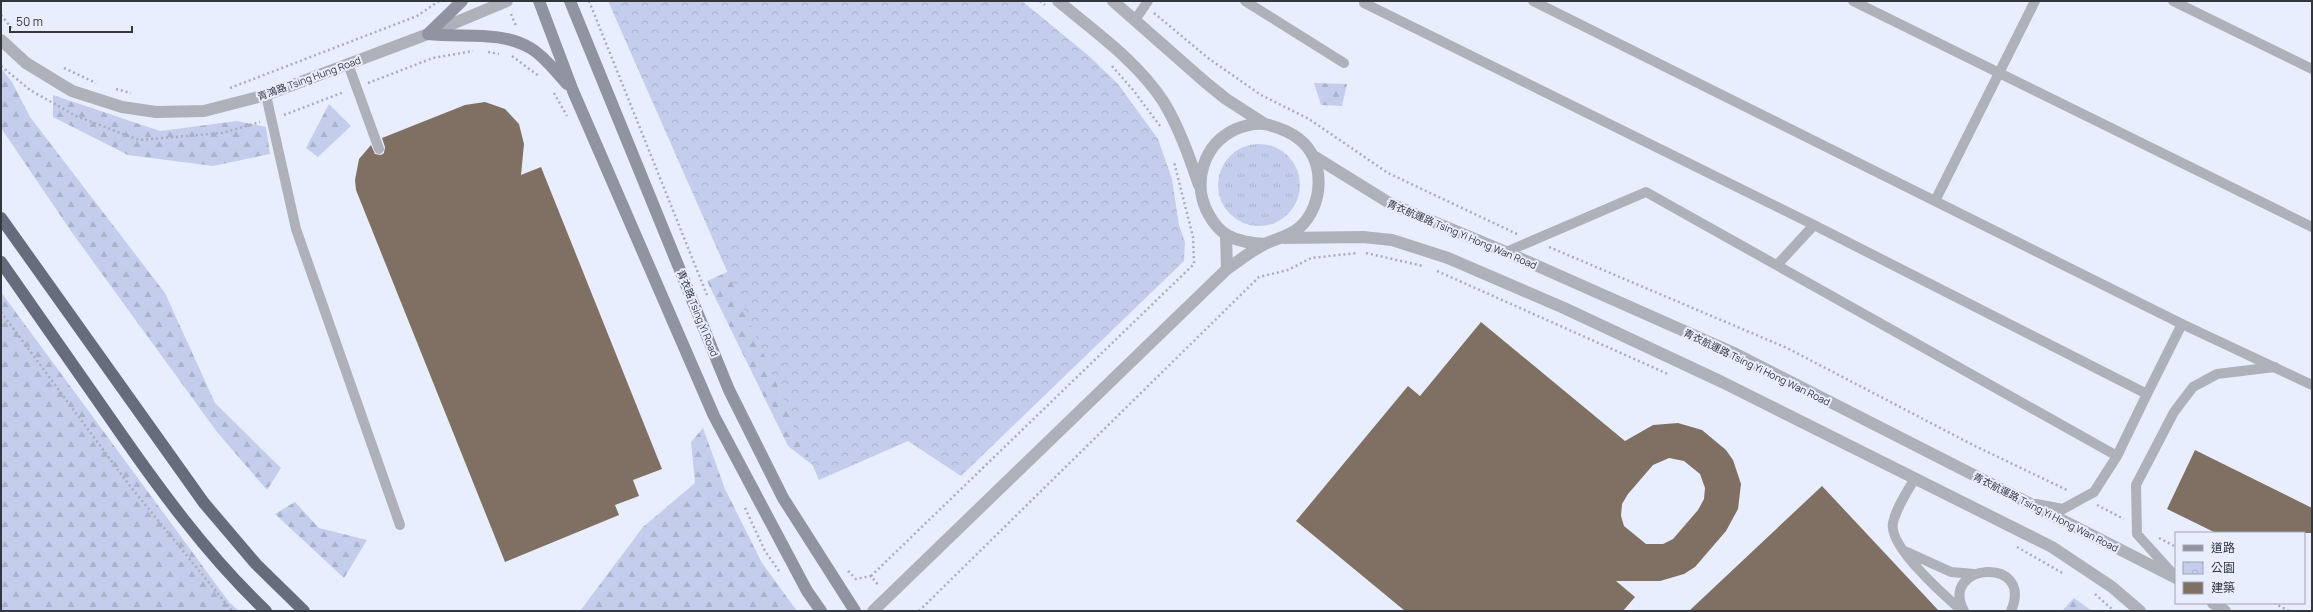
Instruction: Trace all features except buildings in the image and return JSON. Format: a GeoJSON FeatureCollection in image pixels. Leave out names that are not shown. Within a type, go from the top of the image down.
{"type":"FeatureCollection","features":[{"type":"Feature","properties":{"kind":"highway"},"geometry":{"type":"LineString","coordinates":[[1,218],[204,503],[256,564],[304,611]]}},
{"type":"Feature","properties":{"kind":"highway"},"geometry":{"type":"LineString","coordinates":[[1,262],[179,513],[206,548],[266,611]]}},
{"type":"Feature","properties":{"kind":"main road"},"geometry":{"type":"LineString","coordinates":[[428,34],[462,1]]}},
{"type":"Feature","properties":{"kind":"main road"},"geometry":{"type":"LineString","coordinates":[[539,1],[573,91],[714,416],[807,590],[821,611]]}},
{"type":"Feature","properties":{"kind":"main road","name":"青衣路 Tsing Yi Road"},"geometry":{"type":"LineString","coordinates":[[570,1],[729,390],[783,498],[855,611]]}},
{"type":"Feature","properties":{"kind":"main road"},"geometry":{"type":"LineString","coordinates":[[428,34],[496,37],[520,43],[544,58],[573,91]]}},
{"type":"Feature","properties":{"kind":"street","name":"青鴻路 Tsing Hung Road"},"geometry":{"type":"LineString","coordinates":[[1,40],[26,63],[72,91],[122,107],[156,112],[204,111],[266,95],[428,34],[507,1]]}},
{"type":"Feature","properties":{"kind":"street"},"geometry":{"type":"LineString","coordinates":[[1113,1],[1226,99],[1265,124],[1289,132],[1300,139],[1312,155],[1318,173],[1318,193],[1312,212],[1300,227],[1284,238]]}},
{"type":"Feature","properties":{"kind":"street"},"geometry":{"type":"LineString","coordinates":[[1052,4],[1124,56],[1163,101],[1184,142],[1199,186],[1203,205],[1213,222],[1226,235],[1246,242],[1265,244]]}},
{"type":"Feature","properties":{"kind":"street"},"geometry":{"type":"LineString","coordinates":[[1199,186],[1202,166],[1211,148],[1226,134],[1245,126],[1265,124]]}},
{"type":"Feature","properties":{"kind":"street","name":"青衣航運路 Tsing Yi Hong Wan Road"},"geometry":{"type":"LineString","coordinates":[[1312,155],[1391,204],[1506,252],[1736,354],[2175,576]]}},
{"type":"Feature","properties":{"kind":"street"},"geometry":{"type":"LineString","coordinates":[[1226,235],[1227,269]]}},
{"type":"Feature","properties":{"kind":"street"},"geometry":{"type":"LineString","coordinates":[[873,611],[1227,269],[1265,244],[1284,238],[1363,237],[1392,240],[1448,258],[1564,308],[1693,368],[2052,547],[2112,587],[2140,611]]}},
{"type":"Feature","properties":{"kind":"street"},"geometry":{"type":"LineString","coordinates":[[2214,604],[2225,611]]}},
{"type":"Feature","properties":{"kind":"lane"},"geometry":{"type":"LineString","coordinates":[[1245,1],[1344,63]]}},
{"type":"Feature","properties":{"kind":"lane"},"geometry":{"type":"LineString","coordinates":[[1366,1],[1364,4],[1814,225],[2147,394]]}},
{"type":"Feature","properties":{"kind":"lane"},"geometry":{"type":"LineString","coordinates":[[1533,1],[1936,199],[2182,324],[2312,385]]}},
{"type":"Feature","properties":{"kind":"lane"},"geometry":{"type":"LineString","coordinates":[[1853,1],[2312,227]]}},
{"type":"Feature","properties":{"kind":"lane"},"geometry":{"type":"LineString","coordinates":[[1936,199],[2035,1]]}},
{"type":"Feature","properties":{"kind":"lane"},"geometry":{"type":"LineString","coordinates":[[2173,1],[2312,69]]}},
{"type":"Feature","properties":{"kind":"lane"},"geometry":{"type":"LineString","coordinates":[[1135,20],[1146,3]]}},
{"type":"Feature","properties":{"kind":"lane"},"geometry":{"type":"LineString","coordinates":[[348,64],[379,150]]}},
{"type":"Feature","properties":{"kind":"lane"},"geometry":{"type":"LineString","coordinates":[[266,95],[296,229],[400,525]]}},
{"type":"Feature","properties":{"kind":"lane"},"geometry":{"type":"LineString","coordinates":[[1506,252],[1646,192],[1778,264],[2117,456]]}},
{"type":"Feature","properties":{"kind":"lane"},"geometry":{"type":"LineString","coordinates":[[1778,264],[1814,225]]}},
{"type":"Feature","properties":{"kind":"lane"},"geometry":{"type":"LineString","coordinates":[[2026,502],[2063,509],[2094,492],[2117,456],[2182,324]]}},
{"type":"Feature","properties":{"kind":"lane"},"geometry":{"type":"LineString","coordinates":[[2175,576],[2137,534],[2136,484],[2174,412],[2193,387],[2217,374],[2275,367]]}},
{"type":"Feature","properties":{"kind":"lane"},"geometry":{"type":"LineString","coordinates":[[1915,478],[1893,524],[1895,539],[1918,569],[1963,611]]}},
{"type":"Feature","properties":{"kind":"lane"},"geometry":{"type":"LineString","coordinates":[[1905,551],[1927,563],[1951,572],[1974,574],[1992,570],[2007,579],[2015,595],[2011,611]]}},
{"type":"Feature","properties":{"kind":"lane"},"geometry":{"type":"LineString","coordinates":[[1963,611],[1960,597],[1962,588],[1974,574]]}},
{"type":"Feature","properties":{"kind":"path"},"geometry":{"type":"LineString","coordinates":[[225,90],[253,81],[417,16],[439,1]]}},
{"type":"Feature","properties":{"kind":"path"},"geometry":{"type":"LineString","coordinates":[[507,1],[518,33]]}},
{"type":"Feature","properties":{"kind":"path"},"geometry":{"type":"LineString","coordinates":[[588,1],[708,297]]}},
{"type":"Feature","properties":{"kind":"path"},"geometry":{"type":"LineString","coordinates":[[1040,1],[1052,4]]}},
{"type":"Feature","properties":{"kind":"path"},"geometry":{"type":"LineString","coordinates":[[1146,3],[1208,58],[1254,90],[1309,119],[1388,173],[1533,241],[1787,348],[1973,445],[2083,498],[2175,546]]}},
{"type":"Feature","properties":{"kind":"path"},"geometry":{"type":"LineString","coordinates":[[1,15],[17,33]]}},
{"type":"Feature","properties":{"kind":"path"},"geometry":{"type":"LineString","coordinates":[[1108,62],[1133,90],[1163,132]]}},
{"type":"Feature","properties":{"kind":"path"},"geometry":{"type":"LineString","coordinates":[[57,65],[100,84]]}},
{"type":"Feature","properties":{"kind":"path"},"geometry":{"type":"LineString","coordinates":[[108,86],[139,95]]}},
{"type":"Feature","properties":{"kind":"path"},"geometry":{"type":"LineString","coordinates":[[846,570],[856,579],[871,576],[1194,264],[1193,237],[1174,160]]}},
{"type":"Feature","properties":{"kind":"path"},"geometry":{"type":"LineString","coordinates":[[919,611],[1259,277],[1288,270],[1311,258],[1363,252],[1425,267]]}},
{"type":"Feature","properties":{"kind":"path"},"geometry":{"type":"LineString","coordinates":[[1433,269],[1673,376]]}},
{"type":"Feature","properties":{"kind":"path"},"geometry":{"type":"LineString","coordinates":[[1,312],[130,486],[232,611]]}},
{"type":"Feature","properties":{"kind":"path"},"geometry":{"type":"LineString","coordinates":[[2011,544],[2066,575]]}},
{"type":"Feature","properties":{"kind":"path"},"geometry":{"type":"LineString","coordinates":[[871,576],[888,597]]}},
{"type":"Feature","properties":{"kind":"path"},"geometry":{"type":"LineString","coordinates":[[2092,592],[2114,611]]}},
{"type":"Feature","properties":{"kind":"path"},"geometry":{"type":"LineString","coordinates":[[2276,604],[2289,611]]}},
{"type":"Feature","properties":{"kind":"green space"},"geometry":{"type":"Polygon","coordinates":[[[608,1],[1022,1],[1089,56],[1118,84],[1158,139],[1172,179],[1179,225],[1185,242],[1184,261],[961,476],[908,441],[819,480],[608,1]]]}},
{"type":"Feature","properties":{"kind":"green space"},"geometry":{"type":"Polygon","coordinates":[[[1,68],[12,82],[30,117],[165,293],[215,403],[281,468],[267,490],[217,432],[73,234],[1,128],[1,68]]]}},
{"type":"Feature","properties":{"kind":"green space"},"geometry":{"type":"Polygon","coordinates":[[[1314,83],[1347,84],[1342,106],[1321,105],[1314,83]]]}},
{"type":"Feature","properties":{"kind":"green space"},"geometry":{"type":"Polygon","coordinates":[[[53,95],[160,131],[237,121],[266,127],[270,154],[213,166],[128,155],[53,117],[53,95]]]}},
{"type":"Feature","properties":{"kind":"green space"},"geometry":{"type":"Polygon","coordinates":[[[329,104],[351,126],[318,157],[306,148],[329,104]]]}},
{"type":"Feature","properties":{"kind":"green space"},"geometry":{"type":"Polygon","coordinates":[[[1259,144],[1275,147],[1288,156],[1297,169],[1300,185],[1297,201],[1288,214],[1275,223],[1259,226],[1243,223],[1230,214],[1221,201],[1218,185],[1221,169],[1230,156],[1243,147],[1259,144]]]}},
{"type":"Feature","properties":{"kind":"green space"},"geometry":{"type":"Polygon","coordinates":[[[734,269],[814,466],[788,446],[707,281],[734,269]]]}},
{"type":"Feature","properties":{"kind":"green space"},"geometry":{"type":"Polygon","coordinates":[[[1,292],[229,602],[239,611],[1,611],[1,292]]]}},
{"type":"Feature","properties":{"kind":"green space"},"geometry":{"type":"Polygon","coordinates":[[[703,428],[725,489],[762,563],[797,611],[580,611],[643,527],[695,483],[691,442],[703,428]]]}},
{"type":"Feature","properties":{"kind":"green space"},"geometry":{"type":"Polygon","coordinates":[[[295,502],[319,528],[367,540],[344,578],[275,514],[295,502]]]}},
{"type":"Feature","properties":{"kind":"green space"},"geometry":{"type":"Polygon","coordinates":[[[2074,598],[2092,611],[2062,611],[2074,598]]]}}]}
